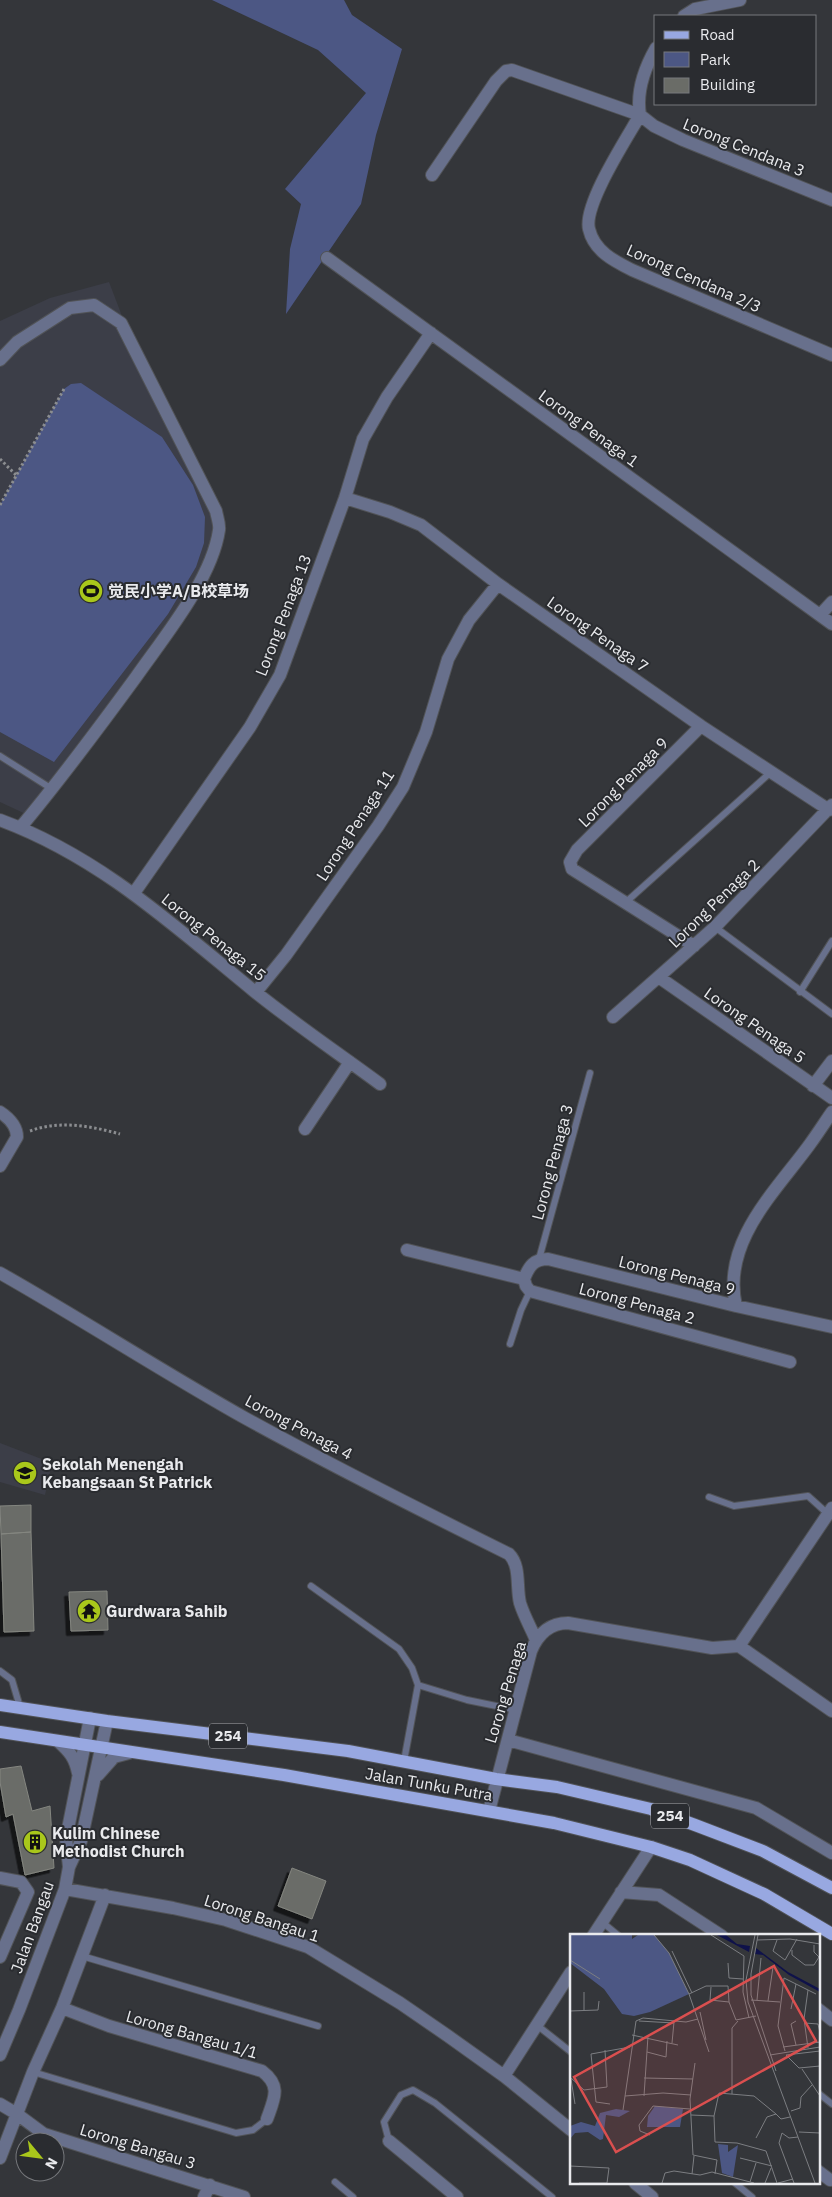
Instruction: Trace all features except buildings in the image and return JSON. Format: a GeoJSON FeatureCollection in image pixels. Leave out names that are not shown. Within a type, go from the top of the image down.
{"type":"FeatureCollection","features":[{"type":"Feature","properties":{"kind":"main road","name":"Jalan Tunku Putra"},"geometry":{"type":"LineString","coordinates":[[0,1705],[107,1721],[348,1751],[496,1778],[558,1787],[651,1809],[763,1851],[832,1888]]}},
{"type":"Feature","properties":{"kind":"main road","name":"Jalan Tunku Putra"},"geometry":{"type":"LineString","coordinates":[[0,1732],[102,1749],[284,1775],[554,1823],[651,1847],[690,1860],[764,1894],[832,1934]]}},
{"type":"Feature","properties":{"kind":"street"},"geometry":{"type":"LineString","coordinates":[[686,15],[695,9],[740,0]]}},
{"type":"Feature","properties":{"kind":"street"},"geometry":{"type":"LineString","coordinates":[[640,115],[638,104],[643,76],[654,52]]}},
{"type":"Feature","properties":{"kind":"street","name":"Lorong Cendana 3"},"geometry":{"type":"LineString","coordinates":[[432,175],[496,81],[506,71],[512,70],[640,115],[654,126],[683,140],[832,200]]}},
{"type":"Feature","properties":{"kind":"street","name":"Lorong Cendana 2/3"},"geometry":{"type":"LineString","coordinates":[[640,115],[596,192],[588,228],[598,246],[609,258],[632,270],[832,356]]}},
{"type":"Feature","properties":{"kind":"street","name":"Lorong Penaga 1"},"geometry":{"type":"LineString","coordinates":[[327,258],[832,624]]}},
{"type":"Feature","properties":{"kind":"street"},"geometry":{"type":"LineString","coordinates":[[0,360],[17,342],[70,308],[94,305],[121,323],[216,512],[220,528],[213,552],[198,585],[172,627],[63,778],[20,828]]}},
{"type":"Feature","properties":{"kind":"street","name":"Lorong Penaga 13"},"geometry":{"type":"LineString","coordinates":[[134,893],[250,727],[280,675],[364,439],[387,397],[431,333]]}},
{"type":"Feature","properties":{"kind":"street","name":"Lorong Penaga 7"},"geometry":{"type":"LineString","coordinates":[[344,498],[390,512],[421,525],[498,584],[702,726],[771,772],[830,808]]}},
{"type":"Feature","properties":{"kind":"street","name":"Lorong Penaga 11"},"geometry":{"type":"LineString","coordinates":[[256,992],[338,882],[403,787],[426,732],[448,659],[469,620],[498,584]]}},
{"type":"Feature","properties":{"kind":"street"},"geometry":{"type":"LineString","coordinates":[[820,615],[832,602]]}},
{"type":"Feature","properties":{"kind":"street","name":"Lorong Penaga 9"},"geometry":{"type":"LineString","coordinates":[[624,904],[572,869],[570,862],[577,850],[702,726]]}},
{"type":"Feature","properties":{"kind":"street","name":"Lorong Penaga 2"},"geometry":{"type":"LineString","coordinates":[[613,1017],[660,978],[715,927],[830,808]]}},
{"type":"Feature","properties":{"kind":"street","name":"Lorong Penaga 15"},"geometry":{"type":"LineString","coordinates":[[0,820],[20,828],[100,869],[134,893],[256,992],[380,1084]]}},
{"type":"Feature","properties":{"kind":"street"},"geometry":{"type":"LineString","coordinates":[[624,904],[694,946]]}},
{"type":"Feature","properties":{"kind":"street","name":"Lorong Penaga 5"},"geometry":{"type":"LineString","coordinates":[[660,978],[832,1098]]}},
{"type":"Feature","properties":{"kind":"street"},"geometry":{"type":"LineString","coordinates":[[814,1086],[832,1061]]}},
{"type":"Feature","properties":{"kind":"street"},"geometry":{"type":"LineString","coordinates":[[305,1130],[350,1062]]}},
{"type":"Feature","properties":{"kind":"street"},"geometry":{"type":"LineString","coordinates":[[0,1112],[17,1131],[17,1137],[0,1166]]}},
{"type":"Feature","properties":{"kind":"street"},"geometry":{"type":"LineString","coordinates":[[736,1306],[732,1291],[733,1269],[746,1234],[767,1199],[810,1144],[832,1112]]}},
{"type":"Feature","properties":{"kind":"street"},"geometry":{"type":"LineString","coordinates":[[407,1250],[524,1279]]}},
{"type":"Feature","properties":{"kind":"street"},"geometry":{"type":"LineString","coordinates":[[530,1291],[524,1279],[530,1267],[539,1259]]}},
{"type":"Feature","properties":{"kind":"street","name":"Lorong Penaga 9"},"geometry":{"type":"LineString","coordinates":[[539,1259],[548,1259],[736,1306],[832,1327]]}},
{"type":"Feature","properties":{"kind":"street","name":"Lorong Penaga 4"},"geometry":{"type":"LineString","coordinates":[[0,1274],[245,1417],[407,1504],[509,1554],[514,1559],[520,1603],[536,1640]]}},
{"type":"Feature","properties":{"kind":"street","name":"Lorong Penaga 2"},"geometry":{"type":"LineString","coordinates":[[530,1291],[790,1362]]}},
{"type":"Feature","properties":{"kind":"street"},"geometry":{"type":"LineString","coordinates":[[830,1513],[739,1646],[832,1711]]}},
{"type":"Feature","properties":{"kind":"street","name":"Lorong Penaga"},"geometry":{"type":"LineString","coordinates":[[489,1811],[496,1778],[536,1640],[550,1626],[568,1623],[712,1648],[739,1646]]}},
{"type":"Feature","properties":{"kind":"street"},"geometry":{"type":"LineString","coordinates":[[69,1867],[66,1839],[90,1718]]}},
{"type":"Feature","properties":{"kind":"street","name":"Jalan Bangau"},"geometry":{"type":"LineString","coordinates":[[0,2055],[65,1889],[69,1867],[81,1841],[107,1721]]}},
{"type":"Feature","properties":{"kind":"street"},"geometry":{"type":"LineString","coordinates":[[508,1740],[756,1808],[832,1853]]}},
{"type":"Feature","properties":{"kind":"street"},"geometry":{"type":"LineString","coordinates":[[58,1742],[76,1760],[79,1776]]}},
{"type":"Feature","properties":{"kind":"street"},"geometry":{"type":"LineString","coordinates":[[95,1778],[114,1757],[129,1753]]}},
{"type":"Feature","properties":{"kind":"street"},"geometry":{"type":"LineString","coordinates":[[595,1934],[620,1892],[651,1847]]}},
{"type":"Feature","properties":{"kind":"street"},"geometry":{"type":"LineString","coordinates":[[0,1878],[20,1882],[28,1892],[0,1957]]}},
{"type":"Feature","properties":{"kind":"street","name":"Lorong Bangau 1"},"geometry":{"type":"LineString","coordinates":[[65,1889],[105,1895],[226,1920],[308,1947],[400,2003],[504,2076],[570,2129]]}},
{"type":"Feature","properties":{"kind":"street"},"geometry":{"type":"LineString","coordinates":[[620,1892],[660,1895],[719,1934]]}},
{"type":"Feature","properties":{"kind":"street"},"geometry":{"type":"LineString","coordinates":[[0,2158],[33,2072],[62,2008],[105,1895]]}},
{"type":"Feature","properties":{"kind":"street"},"geometry":{"type":"LineString","coordinates":[[504,2076],[570,1977]]}},
{"type":"Feature","properties":{"kind":"street","name":"Lorong Bangau 1/1"},"geometry":{"type":"LineString","coordinates":[[62,2008],[109,2026],[262,2071],[272,2078],[276,2092],[267,2119]]}},
{"type":"Feature","properties":{"kind":"street"},"geometry":{"type":"LineString","coordinates":[[820,2011],[832,2020]]}},
{"type":"Feature","properties":{"kind":"street","name":"Lorong Bangau 3"},"geometry":{"type":"LineString","coordinates":[[0,2104],[44,2134],[244,2197]]}},
{"type":"Feature","properties":{"kind":"street"},"geometry":{"type":"LineString","coordinates":[[389,2142],[457,2197]]}},
{"type":"Feature","properties":{"kind":"street"},"geometry":{"type":"LineString","coordinates":[[820,2172],[830,2180]]}},
{"type":"Feature","properties":{"kind":"street"},"geometry":{"type":"LineString","coordinates":[[636,2184],[652,2197]]}},
{"type":"Feature","properties":{"kind":"street"},"geometry":{"type":"LineString","coordinates":[[204,2197],[210,2185]]}},
{"type":"Feature","properties":{"kind":"lane"},"geometry":{"type":"LineString","coordinates":[[0,756],[52,790]]}},
{"type":"Feature","properties":{"kind":"lane"},"geometry":{"type":"LineString","coordinates":[[624,904],[771,772]]}},
{"type":"Feature","properties":{"kind":"lane"},"geometry":{"type":"LineString","coordinates":[[715,927],[832,1014]]}},
{"type":"Feature","properties":{"kind":"lane"},"geometry":{"type":"LineString","coordinates":[[800,992],[832,942]]}},
{"type":"Feature","properties":{"kind":"lane","name":"Lorong Penaga 3"},"geometry":{"type":"LineString","coordinates":[[539,1259],[590,1073]]}},
{"type":"Feature","properties":{"kind":"lane"},"geometry":{"type":"LineString","coordinates":[[510,1344],[521,1310],[530,1291]]}},
{"type":"Feature","properties":{"kind":"lane"},"geometry":{"type":"LineString","coordinates":[[709,1497],[734,1506],[808,1496],[830,1513]]}},
{"type":"Feature","properties":{"kind":"lane"},"geometry":{"type":"LineString","coordinates":[[311,1586],[399,1649],[412,1668],[418,1686],[404,1761]]}},
{"type":"Feature","properties":{"kind":"lane"},"geometry":{"type":"LineString","coordinates":[[0,1671],[12,1680],[20,1707]]}},
{"type":"Feature","properties":{"kind":"lane"},"geometry":{"type":"LineString","coordinates":[[418,1686],[468,1700],[516,1710]]}},
{"type":"Feature","properties":{"kind":"lane"},"geometry":{"type":"LineString","coordinates":[[602,1922],[617,1934]]}},
{"type":"Feature","properties":{"kind":"lane"},"geometry":{"type":"LineString","coordinates":[[82,1956],[318,2026]]}},
{"type":"Feature","properties":{"kind":"lane"},"geometry":{"type":"LineString","coordinates":[[538,2026],[570,2051]]}},
{"type":"Feature","properties":{"kind":"lane"},"geometry":{"type":"LineString","coordinates":[[33,2072],[236,2133],[254,2130],[267,2119]]}},
{"type":"Feature","properties":{"kind":"lane"},"geometry":{"type":"LineString","coordinates":[[389,2142],[384,2122],[401,2095],[413,2090],[435,2103],[552,2197]]}},
{"type":"Feature","properties":{"kind":"lane"},"geometry":{"type":"LineString","coordinates":[[820,2095],[832,2104]]}},
{"type":"Feature","properties":{"kind":"lane"},"geometry":{"type":"LineString","coordinates":[[335,2182],[353,2197]]}},
{"type":"Feature","properties":{"kind":"lane"},"geometry":{"type":"LineString","coordinates":[[736,2184],[752,2197]]}},
{"type":"Feature","properties":{"kind":"path"},"geometry":{"type":"LineString","coordinates":[[0,505],[64,390]]}},
{"type":"Feature","properties":{"kind":"path"},"geometry":{"type":"LineString","coordinates":[[0,459],[17,476]]}},
{"type":"Feature","properties":{"kind":"path"},"geometry":{"type":"LineString","coordinates":[[17,1137],[39,1128],[62,1124],[100,1129],[120,1134]]}},
{"type":"Feature","properties":{"kind":"shaded area","name":"觉民小学A/B校草场"},"geometry":{"type":"Polygon","coordinates":[[[109,282],[140,363],[219,530],[198,585],[30,816],[0,802],[0,321],[50,298],[109,282]]]}},
{"type":"Feature","properties":{"kind":"shaded area","name":"Sekolah Menengah Kebangsaan St Patrick"},"geometry":{"type":"Polygon","coordinates":[[[0,1443],[52,1463],[45,1495],[0,1482],[0,1443]]]}},
{"type":"Feature","properties":{"kind":"green space"},"geometry":{"type":"Polygon","coordinates":[[[212,0],[344,0],[352,15],[402,49],[376,135],[361,204],[286,314],[290,249],[301,204],[285,189],[366,93],[318,50],[212,0]]]}},
{"type":"Feature","properties":{"kind":"green space","name":"觉民小学A/B校草场"},"geometry":{"type":"Polygon","coordinates":[[[81,383],[162,437],[193,485],[205,517],[204,543],[196,567],[168,614],[54,762],[0,732],[0,505],[64,389],[71,384],[81,383]]]}},
{"type":"Feature","properties":{"kind":"place","name":"觉民小学A/B校草场"},"geometry":{"type":"Point","coordinates":[91,591]}},
{"type":"Feature","properties":{"kind":"place","name":"Sekolah Menengah Kebangsaan St Patrick"},"geometry":{"type":"Point","coordinates":[25,1473]}},
{"type":"Feature","properties":{"kind":"place","name":"Gurdwara Sahib"},"geometry":{"type":"Point","coordinates":[89,1611]}},
{"type":"Feature","properties":{"kind":"place","name":"Kulim Chinese Methodist Church"},"geometry":{"type":"Point","coordinates":[35,1842]}}]}
